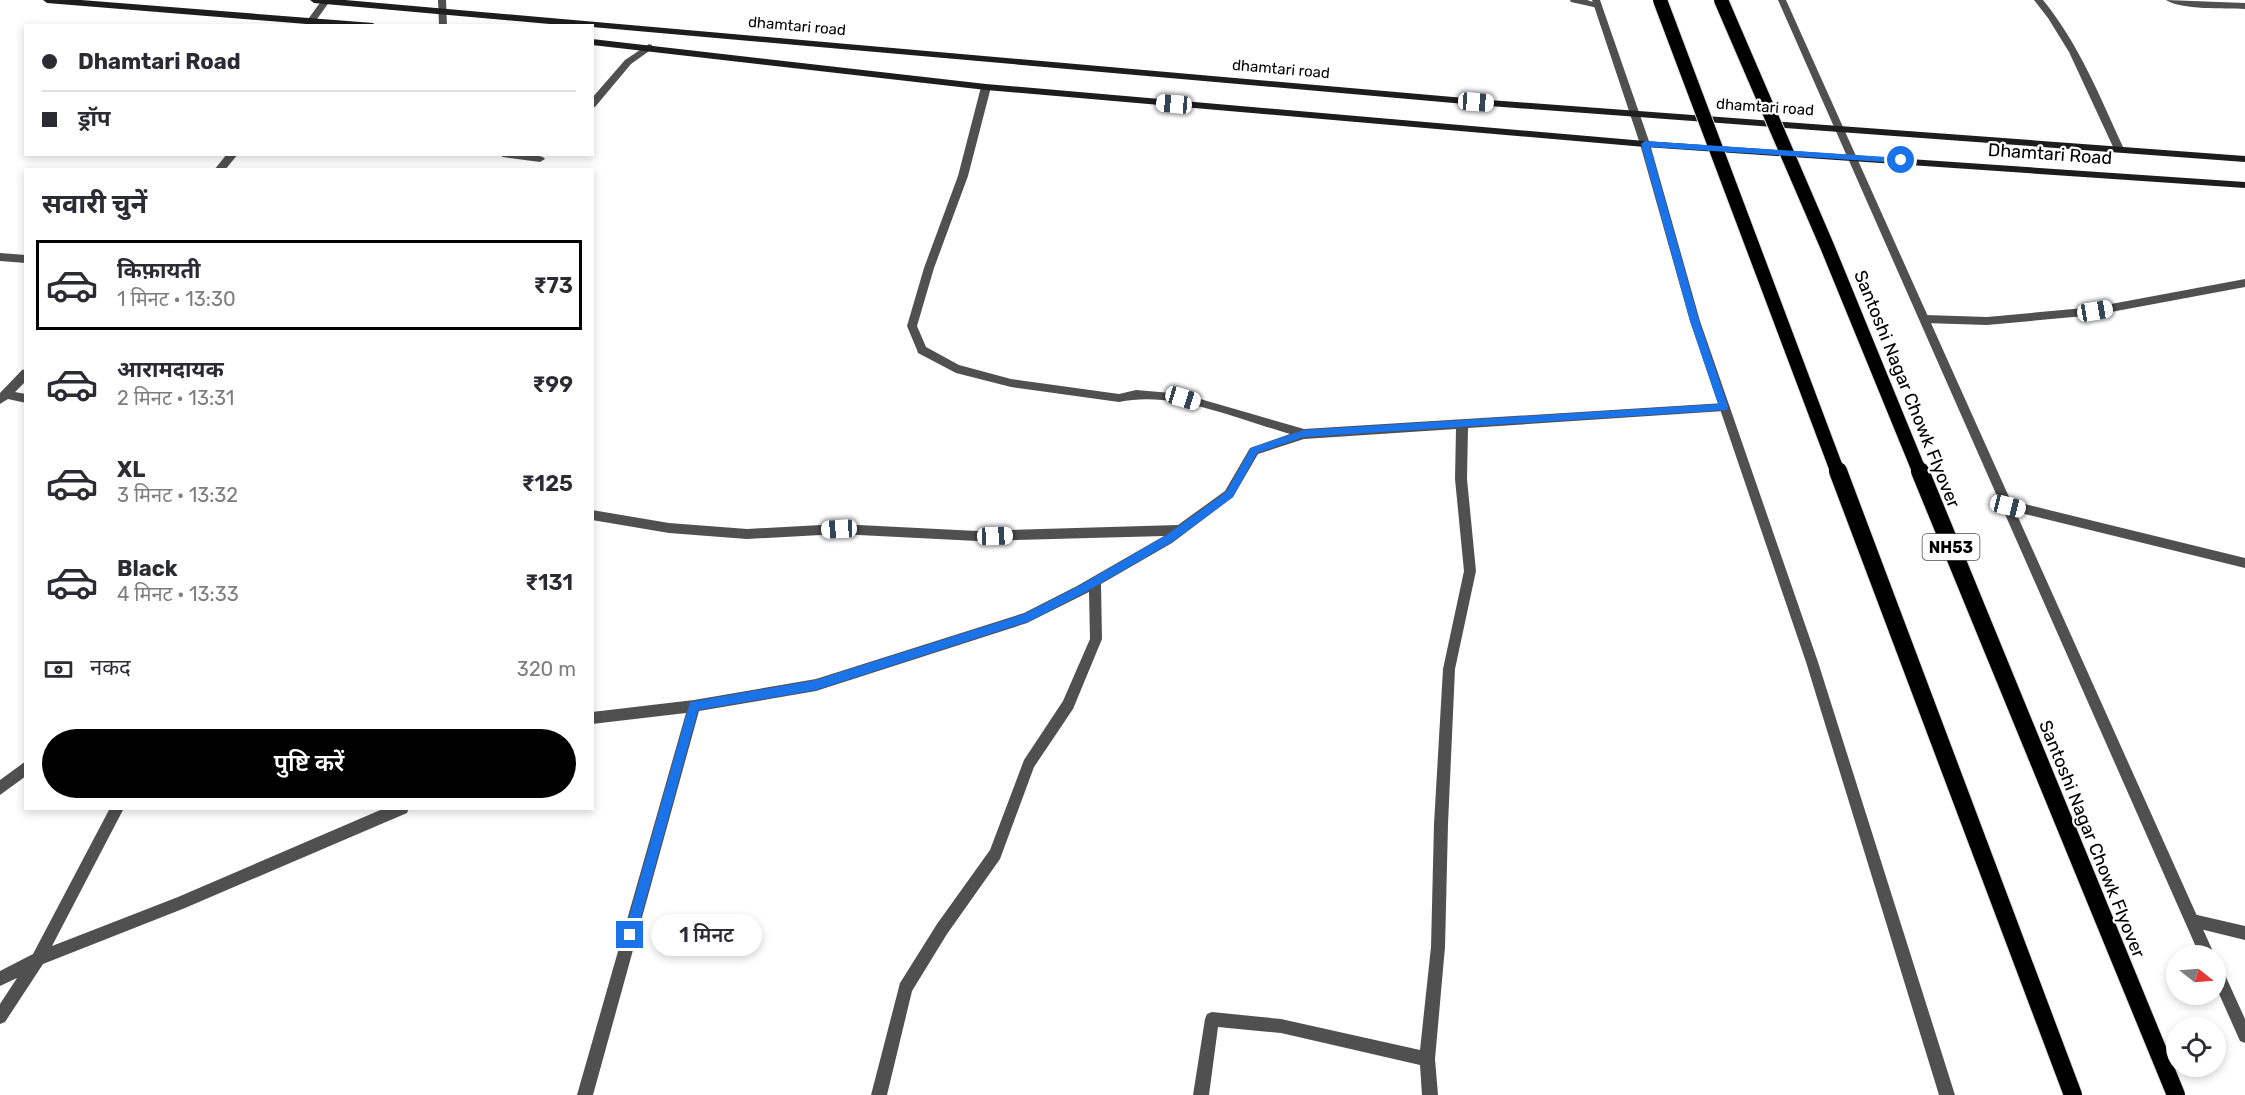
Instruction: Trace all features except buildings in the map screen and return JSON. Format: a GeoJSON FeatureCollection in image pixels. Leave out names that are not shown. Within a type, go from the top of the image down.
{"type":"FeatureCollection","features":[{"type":"Feature","properties":{"kind":"highway"},"geometry":{"type":"LineString","coordinates":[[1660,0],[2073,1095]]}},
{"type":"Feature","properties":{"kind":"highway","name":"Santoshi Nagar Chowk Flyover"},"geometry":{"type":"LineString","coordinates":[[1721,0],[1827,246],[2176,1095]]}},
{"type":"Feature","properties":{"kind":"main road"},"geometry":{"type":"LineString","coordinates":[[46,0],[331,24]]}},
{"type":"Feature","properties":{"kind":"main road","name":"dhamtari road"},"geometry":{"type":"LineString","coordinates":[[314,0],[442,5],[1476,102],[2245,159]]}},
{"type":"Feature","properties":{"kind":"main road","name":"Dhamtari Road"},"geometry":{"type":"LineString","coordinates":[[594,42],[986,87],[1645,144],[2245,185]]}},
{"type":"Feature","properties":{"kind":"street"},"geometry":{"type":"LineString","coordinates":[[1574,0],[1597,3],[1635,112],[1695,321],[1812,662],[1947,1095]]}},
{"type":"Feature","properties":{"kind":"street"},"geometry":{"type":"LineString","coordinates":[[1782,0],[1854,157],[2203,945]]}},
{"type":"Feature","properties":{"kind":"street"},"geometry":{"type":"LineString","coordinates":[[2038,0],[2054,19],[2088,81],[2118,149]]}},
{"type":"Feature","properties":{"kind":"street"},"geometry":{"type":"LineString","coordinates":[[2170,0],[2245,6]]}},
{"type":"Feature","properties":{"kind":"street"},"geometry":{"type":"LineString","coordinates":[[310,23],[326,1]]}},
{"type":"Feature","properties":{"kind":"street"},"geometry":{"type":"LineString","coordinates":[[442,5],[443,24]]}},
{"type":"Feature","properties":{"kind":"street"},"geometry":{"type":"LineString","coordinates":[[594,103],[628,62],[649,47]]}},
{"type":"Feature","properties":{"kind":"street"},"geometry":{"type":"LineString","coordinates":[[986,87],[963,176],[929,268],[912,326],[922,350],[956,369],[1011,384],[1119,398],[1136,394],[1183,398],[1304,434]]}},
{"type":"Feature","properties":{"kind":"street"},"geometry":{"type":"LineString","coordinates":[[221,168],[231,156]]}},
{"type":"Feature","properties":{"kind":"street"},"geometry":{"type":"LineString","coordinates":[[0,257],[24,259]]}},
{"type":"Feature","properties":{"kind":"street"},"geometry":{"type":"LineString","coordinates":[[1925,319],[1987,321],[2095,311],[2245,283]]}},
{"type":"Feature","properties":{"kind":"street"},"geometry":{"type":"LineString","coordinates":[[3,397],[24,375]]}},
{"type":"Feature","properties":{"kind":"street"},"geometry":{"type":"LineString","coordinates":[[3,397],[24,399]]}},
{"type":"Feature","properties":{"kind":"street"},"geometry":{"type":"LineString","coordinates":[[594,718],[694,706],[816,685],[1027,617],[1095,582],[1180,530],[1229,494],[1254,451],[1304,434],[1724,407]]}},
{"type":"Feature","properties":{"kind":"street"},"geometry":{"type":"LineString","coordinates":[[1430,1095],[1427,1059],[1438,947],[1441,824],[1449,669],[1470,571],[1461,479],[1462,423]]}},
{"type":"Feature","properties":{"kind":"street"},"geometry":{"type":"LineString","coordinates":[[2008,506],[2245,563]]}},
{"type":"Feature","properties":{"kind":"street"},"geometry":{"type":"LineString","coordinates":[[594,515],[669,528],[747,534],[839,529],[977,536],[1180,530]]}},
{"type":"Feature","properties":{"kind":"street"},"geometry":{"type":"LineString","coordinates":[[879,1095],[905,988],[942,929],[995,854],[1029,764],[1068,705],[1096,639],[1095,582]]}},
{"type":"Feature","properties":{"kind":"street"},"geometry":{"type":"LineString","coordinates":[[585,1095],[694,706]]}},
{"type":"Feature","properties":{"kind":"street"},"geometry":{"type":"LineString","coordinates":[[0,789],[24,769]]}},
{"type":"Feature","properties":{"kind":"street"},"geometry":{"type":"LineString","coordinates":[[0,1017],[38,959],[116,810]]}},
{"type":"Feature","properties":{"kind":"street"},"geometry":{"type":"LineString","coordinates":[[0,980],[38,959],[200,895],[397,810]]}},
{"type":"Feature","properties":{"kind":"street"},"geometry":{"type":"LineString","coordinates":[[2193,921],[2245,933]]}},
{"type":"Feature","properties":{"kind":"street"},"geometry":{"type":"LineString","coordinates":[[2226,993],[2245,1036]]}},
{"type":"Feature","properties":{"kind":"street"},"geometry":{"type":"LineString","coordinates":[[1201,1095],[1212,1019],[1281,1026],[1427,1059]]}},
{"type":"Feature","properties":{"kind":"route"},"geometry":{"type":"LineString","coordinates":[[630,935],[694,706],[816,685],[1027,617],[1081,590],[1168,539],[1229,494],[1254,451],[1304,434],[1724,407],[1695,321],[1645,144],[1901,160]]}}]}
